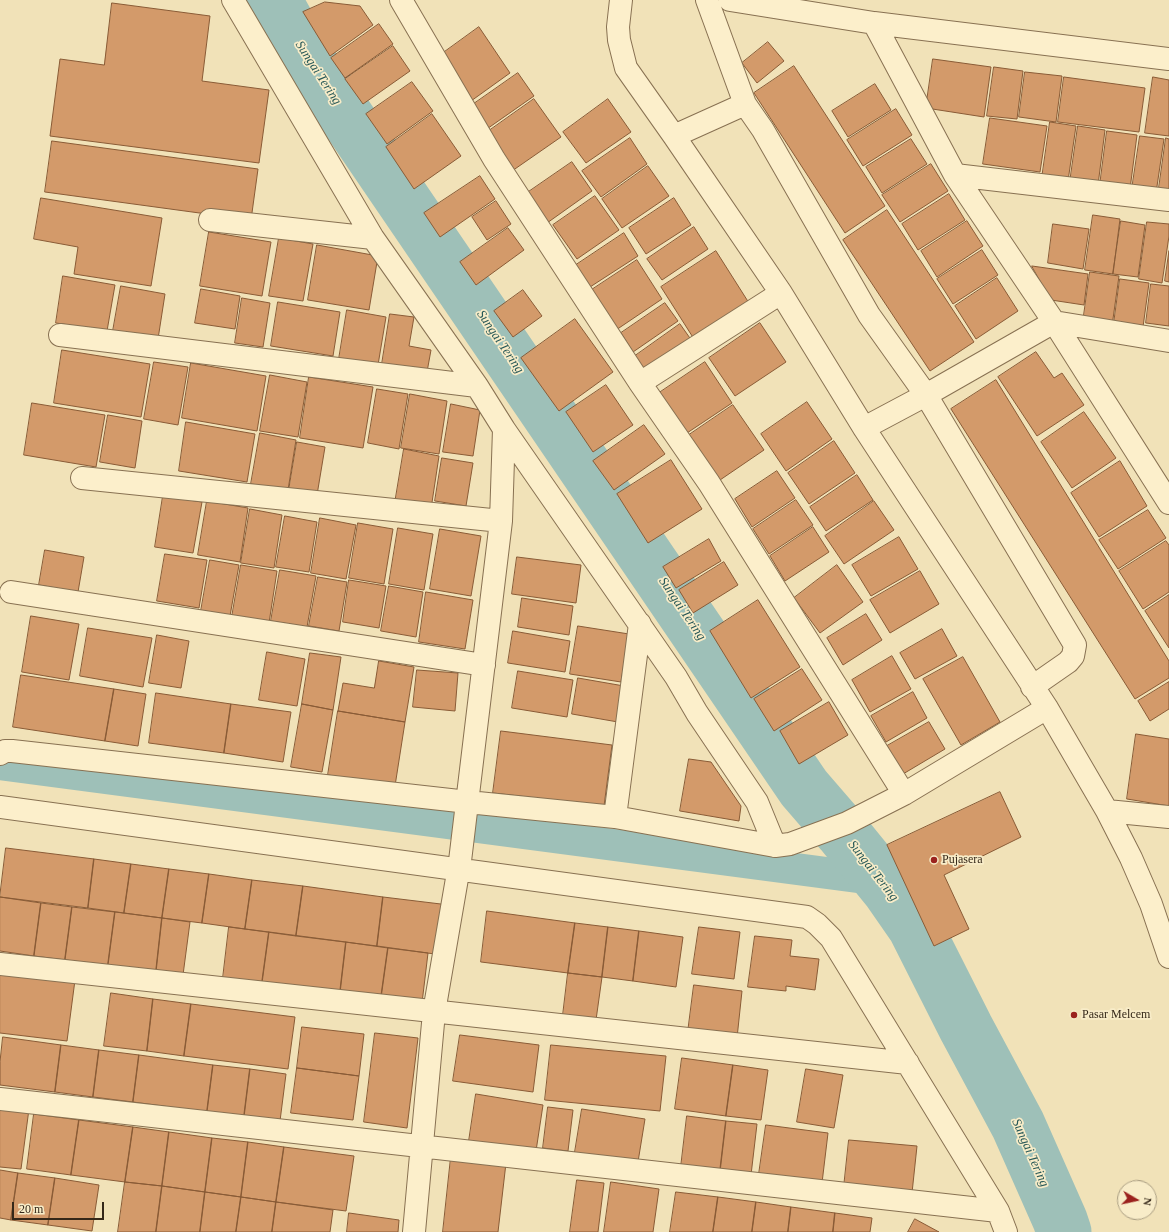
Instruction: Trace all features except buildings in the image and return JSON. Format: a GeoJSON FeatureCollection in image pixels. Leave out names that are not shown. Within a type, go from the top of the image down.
{"type":"FeatureCollection","features":[{"type":"Feature","properties":{"kind":"street"},"geometry":{"type":"LineString","coordinates":[[233,0],[373,238],[477,386],[504,429],[676,677],[697,713],[757,802],[782,845]]}},
{"type":"Feature","properties":{"kind":"street"},"geometry":{"type":"LineString","coordinates":[[401,0],[494,158],[640,383],[709,483],[904,794]]}},
{"type":"Feature","properties":{"kind":"street"},"geometry":{"type":"LineString","coordinates":[[621,0],[618,27],[619,40],[626,68],[781,293],[864,428],[1032,687],[1048,708],[1107,811],[1131,858],[1151,904],[1169,957]]}},
{"type":"Feature","properties":{"kind":"street"},"geometry":{"type":"LineString","coordinates":[[707,0],[745,104],[763,130],[869,315],[926,396],[1075,645],[1073,656],[1068,662],[1032,687]]}},
{"type":"Feature","properties":{"kind":"street"},"geometry":{"type":"LineString","coordinates":[[730,0],[874,23],[1169,59]]}},
{"type":"Feature","properties":{"kind":"street"},"geometry":{"type":"LineString","coordinates":[[874,23],[955,176],[1054,322],[1169,503]]}},
{"type":"Feature","properties":{"kind":"street"},"geometry":{"type":"LineString","coordinates":[[674,136],[745,104]]}},
{"type":"Feature","properties":{"kind":"street"},"geometry":{"type":"LineString","coordinates":[[955,176],[1169,200]]}},
{"type":"Feature","properties":{"kind":"street"},"geometry":{"type":"LineString","coordinates":[[210,220],[373,238]]}},
{"type":"Feature","properties":{"kind":"street"},"geometry":{"type":"LineString","coordinates":[[640,383],[781,293]]}},
{"type":"Feature","properties":{"kind":"street"},"geometry":{"type":"LineString","coordinates":[[864,428],[926,396],[1054,322],[1169,341]]}},
{"type":"Feature","properties":{"kind":"street"},"geometry":{"type":"LineString","coordinates":[[60,335],[477,386]]}},
{"type":"Feature","properties":{"kind":"street"},"geometry":{"type":"LineString","coordinates":[[414,1232],[434,1012],[459,865],[501,521],[504,429]]}},
{"type":"Feature","properties":{"kind":"street"},"geometry":{"type":"LineString","coordinates":[[82,478],[501,521]]}},
{"type":"Feature","properties":{"kind":"street"},"geometry":{"type":"LineString","coordinates":[[11,592],[484,665]]}},
{"type":"Feature","properties":{"kind":"street"},"geometry":{"type":"LineString","coordinates":[[614,817],[640,624]]}},
{"type":"Feature","properties":{"kind":"street"},"geometry":{"type":"LineString","coordinates":[[0,754],[5,751],[12,751],[467,806],[614,817],[782,845],[846,823],[904,794],[1048,708]]}},
{"type":"Feature","properties":{"kind":"street"},"geometry":{"type":"LineString","coordinates":[[0,807],[459,865],[807,917],[817,924],[831,938],[998,1211],[1006,1232]]}},
{"type":"Feature","properties":{"kind":"street"},"geometry":{"type":"LineString","coordinates":[[1107,811],[1169,817]]}},
{"type":"Feature","properties":{"kind":"street"},"geometry":{"type":"LineString","coordinates":[[0,964],[908,1063]]}},
{"type":"Feature","properties":{"kind":"street"},"geometry":{"type":"LineString","coordinates":[[0,1099],[998,1211]]}},
{"type":"Feature","properties":{"kind":"waterway","name":"Sungai Tering"},"geometry":{"type":"LineString","coordinates":[[274,0],[309,62],[804,788],[890,891],[915,927],[966,1028],[1018,1125],[1064,1232]]}},
{"type":"Feature","properties":{"kind":"waterway"},"geometry":{"type":"LineString","coordinates":[[0,764],[880,880]]}},
{"type":"Feature","properties":{"kind":"place","name":"Pujasera"},"geometry":{"type":"Point","coordinates":[934,860]}},
{"type":"Feature","properties":{"kind":"place","name":"Pasar Melcem"},"geometry":{"type":"Point","coordinates":[1074,1015]}}]}
